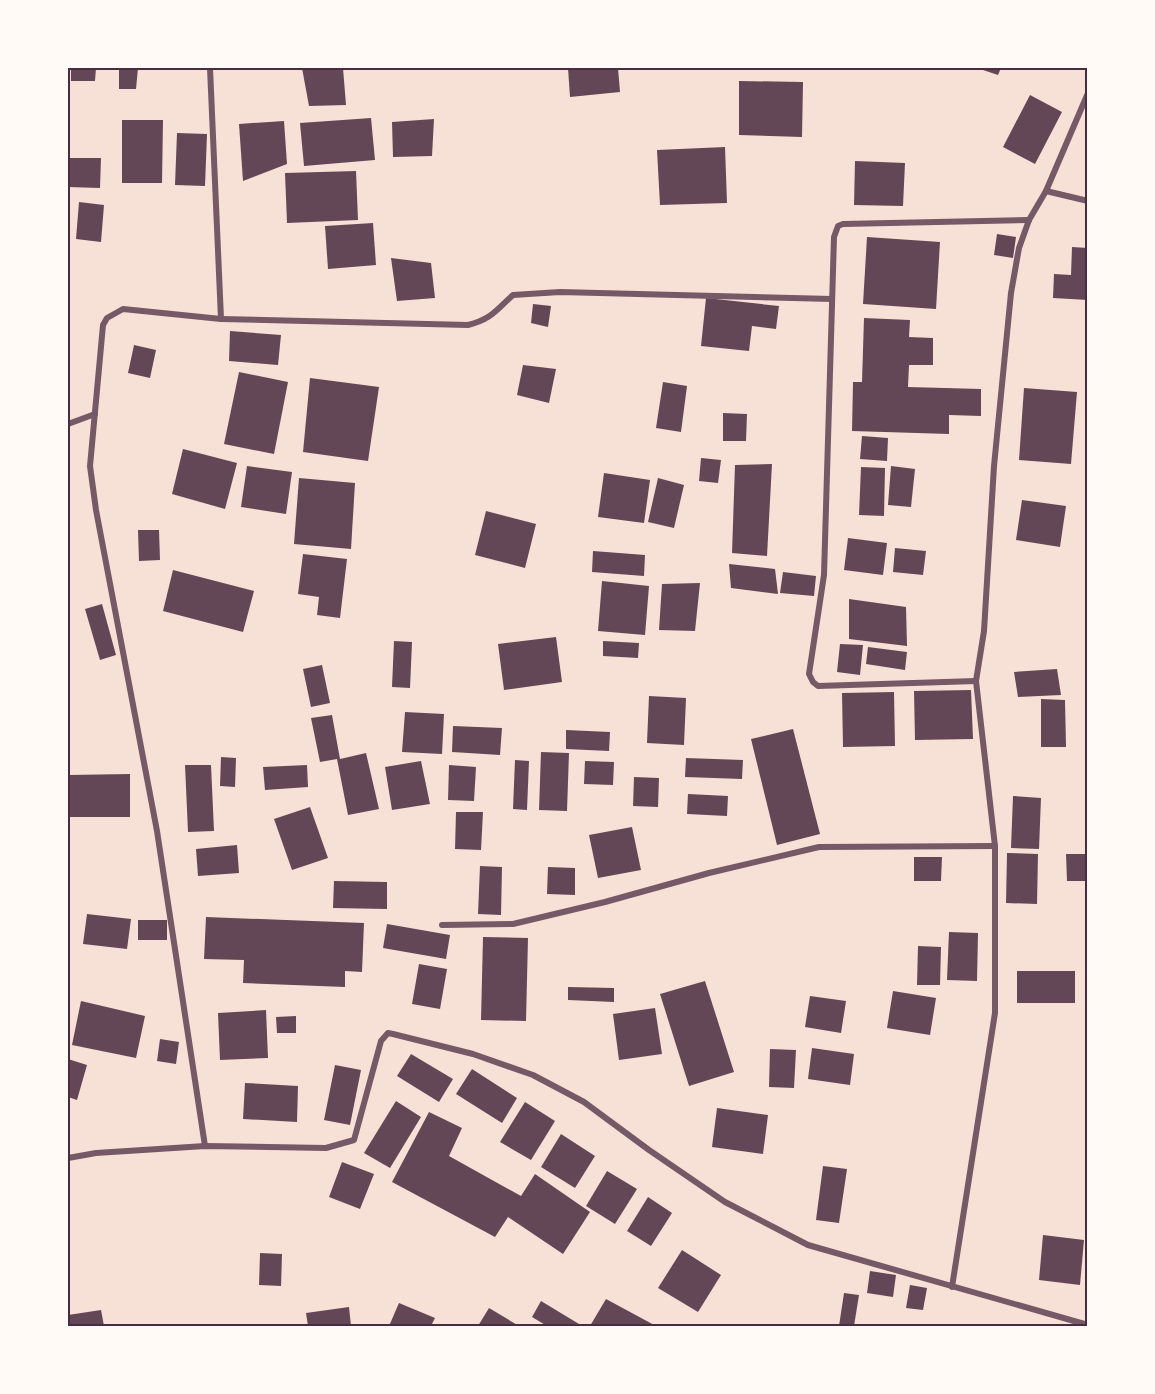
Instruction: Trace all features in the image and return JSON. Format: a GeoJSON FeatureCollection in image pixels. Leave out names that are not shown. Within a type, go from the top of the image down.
{"type":"FeatureCollection","features":[{"type":"Feature","properties":{"kind":"street"},"geometry":{"type":"LineString","coordinates":[[210,68],[221,320]]}},
{"type":"Feature","properties":{"kind":"street"},"geometry":{"type":"LineString","coordinates":[[952,1287],[994,1013],[995,846],[976,681],[984,631],[994,466],[1011,293],[1019,248],[1029,220],[1046,191],[1088,93]]}},
{"type":"Feature","properties":{"kind":"street"},"geometry":{"type":"LineString","coordinates":[[1046,191],[1088,201]]}},
{"type":"Feature","properties":{"kind":"street"},"geometry":{"type":"LineString","coordinates":[[976,681],[818,686],[810,678],[824,575],[834,237],[838,226],[843,224],[1029,220]]}},
{"type":"Feature","properties":{"kind":"street"},"geometry":{"type":"LineString","coordinates":[[205,1146],[157,831],[96,510],[90,466],[103,325],[107,318],[123,309],[221,320],[468,325],[483,321],[513,295],[560,292],[832,298]]}},
{"type":"Feature","properties":{"kind":"street"},"geometry":{"type":"LineString","coordinates":[[68,424],[95,414]]}},
{"type":"Feature","properties":{"kind":"street"},"geometry":{"type":"LineString","coordinates":[[442,925],[513,924],[819,847],[995,846]]}},
{"type":"Feature","properties":{"kind":"street"},"geometry":{"type":"LineString","coordinates":[[68,1158],[96,1153],[205,1146],[326,1148],[354,1140],[381,1041],[388,1033],[473,1054],[533,1075],[584,1102],[725,1202],[808,1245],[1088,1325]]}},
{"type":"Feature","properties":{"kind":"building"},"geometry":{"type":"Polygon","coordinates":[[[71,68],[96,68],[95,81],[71,81],[71,68]]]}},
{"type":"Feature","properties":{"kind":"building"},"geometry":{"type":"Polygon","coordinates":[[[119,68],[138,68],[136,89],[119,89],[119,68]]]}},
{"type":"Feature","properties":{"kind":"building"},"geometry":{"type":"Polygon","coordinates":[[[302,68],[343,68],[346,105],[309,106],[302,68]]]}},
{"type":"Feature","properties":{"kind":"building"},"geometry":{"type":"Polygon","coordinates":[[[568,68],[618,68],[620,92],[570,97],[568,68]]]}},
{"type":"Feature","properties":{"kind":"building"},"geometry":{"type":"Polygon","coordinates":[[[977,68],[1001,68],[998,75],[977,68]]]}},
{"type":"Feature","properties":{"kind":"building"},"geometry":{"type":"Polygon","coordinates":[[[739,81],[803,82],[802,137],[739,135],[739,81]]]}},
{"type":"Feature","properties":{"kind":"building"},"geometry":{"type":"Polygon","coordinates":[[[1030,95],[1062,112],[1035,164],[1003,147],[1030,95]]]}},
{"type":"Feature","properties":{"kind":"building"},"geometry":{"type":"Polygon","coordinates":[[[371,118],[375,160],[304,166],[300,123],[371,118]]]}},
{"type":"Feature","properties":{"kind":"building"},"geometry":{"type":"Polygon","coordinates":[[[434,119],[432,156],[393,157],[392,122],[434,119]]]}},
{"type":"Feature","properties":{"kind":"building"},"geometry":{"type":"Polygon","coordinates":[[[122,120],[163,120],[162,183],[122,183],[122,120]]]}},
{"type":"Feature","properties":{"kind":"building"},"geometry":{"type":"Polygon","coordinates":[[[284,121],[287,164],[243,181],[239,124],[284,121]]]}},
{"type":"Feature","properties":{"kind":"building"},"geometry":{"type":"Polygon","coordinates":[[[177,133],[207,134],[205,186],[175,185],[177,133]]]}},
{"type":"Feature","properties":{"kind":"building"},"geometry":{"type":"Polygon","coordinates":[[[725,147],[727,203],[660,205],[657,150],[725,147]]]}},
{"type":"Feature","properties":{"kind":"building"},"geometry":{"type":"Polygon","coordinates":[[[68,158],[101,158],[100,188],[68,187],[68,158]]]}},
{"type":"Feature","properties":{"kind":"building"},"geometry":{"type":"Polygon","coordinates":[[[855,161],[905,163],[903,206],[854,205],[855,161]]]}},
{"type":"Feature","properties":{"kind":"building"},"geometry":{"type":"Polygon","coordinates":[[[356,171],[358,220],[287,223],[285,173],[356,171]]]}},
{"type":"Feature","properties":{"kind":"building"},"geometry":{"type":"Polygon","coordinates":[[[79,202],[104,205],[101,242],[76,239],[79,202]]]}},
{"type":"Feature","properties":{"kind":"building"},"geometry":{"type":"Polygon","coordinates":[[[373,223],[376,265],[328,269],[325,226],[373,223]]]}},
{"type":"Feature","properties":{"kind":"building"},"geometry":{"type":"Polygon","coordinates":[[[997,234],[1016,237],[1013,258],[994,255],[997,234]]]}},
{"type":"Feature","properties":{"kind":"building"},"geometry":{"type":"Polygon","coordinates":[[[867,237],[940,242],[936,309],[863,304],[867,237]]]}},
{"type":"Feature","properties":{"kind":"building"},"geometry":{"type":"Polygon","coordinates":[[[1072,247],[1088,248],[1088,300],[1053,298],[1054,274],[1071,275],[1072,247]]]}},
{"type":"Feature","properties":{"kind":"building"},"geometry":{"type":"Polygon","coordinates":[[[391,258],[431,263],[435,298],[397,301],[391,258]]]}},
{"type":"Feature","properties":{"kind":"building"},"geometry":{"type":"Polygon","coordinates":[[[706,298],[779,306],[776,329],[752,326],[749,351],[701,346],[706,298]]]}},
{"type":"Feature","properties":{"kind":"building"},"geometry":{"type":"Polygon","coordinates":[[[533,304],[551,306],[548,327],[531,323],[533,304]]]}},
{"type":"Feature","properties":{"kind":"building"},"geometry":{"type":"Polygon","coordinates":[[[864,318],[910,320],[909,337],[933,338],[933,365],[909,365],[908,387],[981,389],[981,416],[949,415],[949,434],[852,431],[853,382],[862,382],[864,318]]]}},
{"type":"Feature","properties":{"kind":"building"},"geometry":{"type":"Polygon","coordinates":[[[230,331],[281,335],[278,365],[229,361],[230,331]]]}},
{"type":"Feature","properties":{"kind":"building"},"geometry":{"type":"Polygon","coordinates":[[[134,345],[156,350],[150,378],[128,373],[134,345]]]}},
{"type":"Feature","properties":{"kind":"building"},"geometry":{"type":"Polygon","coordinates":[[[523,365],[556,369],[549,403],[517,395],[523,365]]]}},
{"type":"Feature","properties":{"kind":"building"},"geometry":{"type":"Polygon","coordinates":[[[239,372],[288,382],[274,454],[224,444],[239,372]]]}},
{"type":"Feature","properties":{"kind":"building"},"geometry":{"type":"Polygon","coordinates":[[[310,378],[379,387],[368,461],[303,452],[310,378]]]}},
{"type":"Feature","properties":{"kind":"building"},"geometry":{"type":"Polygon","coordinates":[[[663,382],[687,386],[681,432],[656,428],[663,382]]]}},
{"type":"Feature","properties":{"kind":"building"},"geometry":{"type":"Polygon","coordinates":[[[1024,388],[1077,392],[1071,464],[1019,460],[1024,388]]]}},
{"type":"Feature","properties":{"kind":"building"},"geometry":{"type":"Polygon","coordinates":[[[723,413],[747,414],[746,441],[723,441],[723,413]]]}},
{"type":"Feature","properties":{"kind":"building"},"geometry":{"type":"Polygon","coordinates":[[[862,436],[888,438],[887,461],[860,459],[862,436]]]}},
{"type":"Feature","properties":{"kind":"building"},"geometry":{"type":"Polygon","coordinates":[[[183,449],[237,463],[225,509],[172,494],[183,449]]]}},
{"type":"Feature","properties":{"kind":"building"},"geometry":{"type":"Polygon","coordinates":[[[701,458],[721,460],[718,483],[699,481],[701,458]]]}},
{"type":"Feature","properties":{"kind":"building"},"geometry":{"type":"Polygon","coordinates":[[[772,464],[767,556],[732,553],[735,465],[772,464]]]}},
{"type":"Feature","properties":{"kind":"building"},"geometry":{"type":"Polygon","coordinates":[[[247,466],[292,472],[286,514],[241,507],[247,466]]]}},
{"type":"Feature","properties":{"kind":"building"},"geometry":{"type":"Polygon","coordinates":[[[891,466],[915,469],[911,507],[888,505],[891,466]]]}},
{"type":"Feature","properties":{"kind":"building"},"geometry":{"type":"Polygon","coordinates":[[[861,467],[885,468],[884,516],[859,515],[861,467]]]}},
{"type":"Feature","properties":{"kind":"building"},"geometry":{"type":"Polygon","coordinates":[[[604,473],[650,480],[644,523],[598,517],[604,473]]]}},
{"type":"Feature","properties":{"kind":"building"},"geometry":{"type":"Polygon","coordinates":[[[299,478],[355,483],[351,549],[294,544],[299,478]]]}},
{"type":"Feature","properties":{"kind":"building"},"geometry":{"type":"Polygon","coordinates":[[[658,478],[684,485],[674,528],[648,522],[658,478]]]}},
{"type":"Feature","properties":{"kind":"building"},"geometry":{"type":"Polygon","coordinates":[[[1022,500],[1066,506],[1060,547],[1016,540],[1022,500]]]}},
{"type":"Feature","properties":{"kind":"building"},"geometry":{"type":"Polygon","coordinates":[[[486,511],[536,524],[525,568],[475,555],[486,511]]]}},
{"type":"Feature","properties":{"kind":"building"},"geometry":{"type":"Polygon","coordinates":[[[138,530],[159,530],[160,560],[139,561],[138,530]]]}},
{"type":"Feature","properties":{"kind":"building"},"geometry":{"type":"Polygon","coordinates":[[[848,538],[887,543],[883,575],[844,570],[848,538]]]}},
{"type":"Feature","properties":{"kind":"building"},"geometry":{"type":"Polygon","coordinates":[[[895,548],[926,551],[923,575],[893,572],[895,548]]]}},
{"type":"Feature","properties":{"kind":"building"},"geometry":{"type":"Polygon","coordinates":[[[593,551],[645,555],[644,576],[592,572],[593,551]]]}},
{"type":"Feature","properties":{"kind":"building"},"geometry":{"type":"Polygon","coordinates":[[[303,554],[347,559],[340,618],[317,615],[319,597],[298,594],[303,554]]]}},
{"type":"Feature","properties":{"kind":"building"},"geometry":{"type":"Polygon","coordinates":[[[729,564],[775,569],[778,594],[731,588],[729,564]]]}},
{"type":"Feature","properties":{"kind":"building"},"geometry":{"type":"Polygon","coordinates":[[[173,570],[254,591],[243,632],[163,611],[173,570]]]}},
{"type":"Feature","properties":{"kind":"building"},"geometry":{"type":"Polygon","coordinates":[[[783,572],[816,576],[814,596],[780,593],[783,572]]]}},
{"type":"Feature","properties":{"kind":"building"},"geometry":{"type":"Polygon","coordinates":[[[602,581],[649,586],[645,635],[598,631],[602,581]]]}},
{"type":"Feature","properties":{"kind":"building"},"geometry":{"type":"Polygon","coordinates":[[[700,583],[695,631],[659,630],[662,584],[700,583]]]}},
{"type":"Feature","properties":{"kind":"building"},"geometry":{"type":"Polygon","coordinates":[[[849,599],[906,607],[907,646],[849,639],[849,599]]]}},
{"type":"Feature","properties":{"kind":"building"},"geometry":{"type":"Polygon","coordinates":[[[102,604],[116,655],[100,660],[85,609],[102,604]]]}},
{"type":"Feature","properties":{"kind":"building"},"geometry":{"type":"Polygon","coordinates":[[[556,637],[562,682],[504,690],[498,644],[556,637]]]}},
{"type":"Feature","properties":{"kind":"building"},"geometry":{"type":"Polygon","coordinates":[[[394,641],[412,642],[410,688],[392,687],[394,641]]]}},
{"type":"Feature","properties":{"kind":"building"},"geometry":{"type":"Polygon","coordinates":[[[603,641],[639,643],[638,658],[603,656],[603,641]]]}},
{"type":"Feature","properties":{"kind":"building"},"geometry":{"type":"Polygon","coordinates":[[[840,644],[863,645],[860,675],[837,672],[840,644]]]}},
{"type":"Feature","properties":{"kind":"building"},"geometry":{"type":"Polygon","coordinates":[[[868,647],[907,652],[905,670],[866,664],[868,647]]]}},
{"type":"Feature","properties":{"kind":"building"},"geometry":{"type":"Polygon","coordinates":[[[322,665],[330,703],[311,707],[303,669],[322,665]]]}},
{"type":"Feature","properties":{"kind":"building"},"geometry":{"type":"Polygon","coordinates":[[[1057,669],[1061,695],[1018,697],[1014,672],[1057,669]]]}},
{"type":"Feature","properties":{"kind":"building"},"geometry":{"type":"Polygon","coordinates":[[[971,690],[973,739],[915,740],[914,691],[971,690]]]}},
{"type":"Feature","properties":{"kind":"building"},"geometry":{"type":"Polygon","coordinates":[[[894,692],[895,746],[843,747],[842,693],[894,692]]]}},
{"type":"Feature","properties":{"kind":"building"},"geometry":{"type":"Polygon","coordinates":[[[649,696],[686,698],[684,745],[647,743],[649,696]]]}},
{"type":"Feature","properties":{"kind":"building"},"geometry":{"type":"Polygon","coordinates":[[[1041,699],[1065,700],[1066,747],[1041,747],[1041,699]]]}},
{"type":"Feature","properties":{"kind":"building"},"geometry":{"type":"Polygon","coordinates":[[[405,712],[444,714],[442,754],[402,752],[405,712]]]}},
{"type":"Feature","properties":{"kind":"building"},"geometry":{"type":"Polygon","coordinates":[[[332,715],[340,759],[366,753],[379,809],[348,815],[337,759],[320,762],[311,718],[332,715]]]}},
{"type":"Feature","properties":{"kind":"building"},"geometry":{"type":"Polygon","coordinates":[[[453,726],[502,728],[500,755],[452,752],[453,726]]]}},
{"type":"Feature","properties":{"kind":"building"},"geometry":{"type":"Polygon","coordinates":[[[793,729],[820,834],[777,845],[751,739],[793,729]]]}},
{"type":"Feature","properties":{"kind":"building"},"geometry":{"type":"Polygon","coordinates":[[[566,730],[610,732],[609,751],[566,749],[566,730]]]}},
{"type":"Feature","properties":{"kind":"building"},"geometry":{"type":"Polygon","coordinates":[[[541,752],[569,753],[567,811],[539,810],[541,752]]]}},
{"type":"Feature","properties":{"kind":"building"},"geometry":{"type":"Polygon","coordinates":[[[221,757],[236,758],[235,787],[220,786],[221,757]]]}},
{"type":"Feature","properties":{"kind":"building"},"geometry":{"type":"Polygon","coordinates":[[[686,758],[743,760],[742,779],[685,777],[686,758]]]}},
{"type":"Feature","properties":{"kind":"building"},"geometry":{"type":"Polygon","coordinates":[[[515,760],[529,761],[527,810],[513,809],[515,760]]]}},
{"type":"Feature","properties":{"kind":"building"},"geometry":{"type":"Polygon","coordinates":[[[421,761],[430,804],[392,810],[385,767],[421,761]]]}},
{"type":"Feature","properties":{"kind":"building"},"geometry":{"type":"Polygon","coordinates":[[[585,761],[614,762],[613,785],[584,784],[585,761]]]}},
{"type":"Feature","properties":{"kind":"building"},"geometry":{"type":"Polygon","coordinates":[[[185,765],[211,765],[214,831],[188,832],[185,765]]]}},
{"type":"Feature","properties":{"kind":"building"},"geometry":{"type":"Polygon","coordinates":[[[307,765],[308,787],[265,790],[263,767],[307,765]]]}},
{"type":"Feature","properties":{"kind":"building"},"geometry":{"type":"Polygon","coordinates":[[[449,765],[476,767],[474,801],[448,800],[449,765]]]}},
{"type":"Feature","properties":{"kind":"building"},"geometry":{"type":"Polygon","coordinates":[[[130,774],[130,817],[68,817],[68,775],[130,774]]]}},
{"type":"Feature","properties":{"kind":"building"},"geometry":{"type":"Polygon","coordinates":[[[634,777],[659,778],[658,807],[633,806],[634,777]]]}},
{"type":"Feature","properties":{"kind":"building"},"geometry":{"type":"Polygon","coordinates":[[[688,794],[728,796],[727,816],[687,814],[688,794]]]}},
{"type":"Feature","properties":{"kind":"building"},"geometry":{"type":"Polygon","coordinates":[[[1013,796],[1041,798],[1039,849],[1011,848],[1013,796]]]}},
{"type":"Feature","properties":{"kind":"building"},"geometry":{"type":"Polygon","coordinates":[[[310,807],[328,858],[292,870],[274,819],[310,807]]]}},
{"type":"Feature","properties":{"kind":"building"},"geometry":{"type":"Polygon","coordinates":[[[456,812],[483,812],[481,850],[455,849],[456,812]]]}},
{"type":"Feature","properties":{"kind":"building"},"geometry":{"type":"Polygon","coordinates":[[[632,827],[641,870],[598,878],[589,835],[632,827]]]}},
{"type":"Feature","properties":{"kind":"building"},"geometry":{"type":"Polygon","coordinates":[[[237,845],[239,873],[198,876],[196,849],[237,845]]]}},
{"type":"Feature","properties":{"kind":"building"},"geometry":{"type":"Polygon","coordinates":[[[1007,853],[1038,854],[1037,904],[1006,903],[1007,853]]]}},
{"type":"Feature","properties":{"kind":"building"},"geometry":{"type":"Polygon","coordinates":[[[1066,854],[1088,854],[1088,881],[1067,881],[1066,854]]]}},
{"type":"Feature","properties":{"kind":"building"},"geometry":{"type":"Polygon","coordinates":[[[914,857],[942,857],[941,881],[914,881],[914,857]]]}},
{"type":"Feature","properties":{"kind":"building"},"geometry":{"type":"Polygon","coordinates":[[[480,866],[502,867],[501,915],[478,914],[480,866]]]}},
{"type":"Feature","properties":{"kind":"building"},"geometry":{"type":"Polygon","coordinates":[[[548,867],[575,868],[575,895],[547,894],[548,867]]]}},
{"type":"Feature","properties":{"kind":"building"},"geometry":{"type":"Polygon","coordinates":[[[334,881],[387,882],[387,909],[333,908],[334,881]]]}},
{"type":"Feature","properties":{"kind":"building"},"geometry":{"type":"Polygon","coordinates":[[[87,914],[131,919],[127,949],[83,944],[87,914]]]}},
{"type":"Feature","properties":{"kind":"building"},"geometry":{"type":"Polygon","coordinates":[[[206,917],[364,923],[362,972],[345,971],[345,987],[243,983],[244,960],[204,959],[206,917]]]}},
{"type":"Feature","properties":{"kind":"building"},"geometry":{"type":"Polygon","coordinates":[[[138,920],[167,920],[167,940],[138,940],[138,920]]]}},
{"type":"Feature","properties":{"kind":"building"},"geometry":{"type":"Polygon","coordinates":[[[387,924],[450,935],[446,959],[383,948],[387,924]]]}},
{"type":"Feature","properties":{"kind":"building"},"geometry":{"type":"Polygon","coordinates":[[[949,932],[978,933],[977,981],[947,980],[949,932]]]}},
{"type":"Feature","properties":{"kind":"building"},"geometry":{"type":"Polygon","coordinates":[[[483,937],[528,938],[526,1021],[481,1020],[483,937]]]}},
{"type":"Feature","properties":{"kind":"building"},"geometry":{"type":"Polygon","coordinates":[[[918,946],[941,947],[940,985],[917,985],[918,946]]]}},
{"type":"Feature","properties":{"kind":"building"},"geometry":{"type":"Polygon","coordinates":[[[419,964],[447,969],[440,1009],[412,1004],[419,964]]]}},
{"type":"Feature","properties":{"kind":"building"},"geometry":{"type":"Polygon","coordinates":[[[1017,971],[1075,971],[1075,1003],[1017,1003],[1017,971]]]}},
{"type":"Feature","properties":{"kind":"building"},"geometry":{"type":"Polygon","coordinates":[[[705,981],[734,1072],[689,1086],[660,994],[705,981]]]}},
{"type":"Feature","properties":{"kind":"building"},"geometry":{"type":"Polygon","coordinates":[[[568,987],[614,988],[614,1002],[568,1000],[568,987]]]}},
{"type":"Feature","properties":{"kind":"building"},"geometry":{"type":"Polygon","coordinates":[[[893,991],[936,998],[930,1035],[887,1028],[893,991]]]}},
{"type":"Feature","properties":{"kind":"building"},"geometry":{"type":"Polygon","coordinates":[[[810,996],[846,1001],[841,1033],[805,1027],[810,996]]]}},
{"type":"Feature","properties":{"kind":"building"},"geometry":{"type":"Polygon","coordinates":[[[81,1001],[145,1016],[136,1058],[72,1045],[81,1001]]]}},
{"type":"Feature","properties":{"kind":"building"},"geometry":{"type":"Polygon","coordinates":[[[655,1008],[662,1054],[619,1060],[613,1014],[655,1008]]]}},
{"type":"Feature","properties":{"kind":"building"},"geometry":{"type":"Polygon","coordinates":[[[266,1010],[268,1058],[220,1060],[218,1013],[266,1010]]]}},
{"type":"Feature","properties":{"kind":"building"},"geometry":{"type":"Polygon","coordinates":[[[296,1016],[296,1033],[277,1033],[276,1017],[296,1016]]]}},
{"type":"Feature","properties":{"kind":"building"},"geometry":{"type":"Polygon","coordinates":[[[160,1039],[179,1042],[176,1064],[157,1061],[160,1039]]]}},
{"type":"Feature","properties":{"kind":"building"},"geometry":{"type":"Polygon","coordinates":[[[812,1048],[854,1054],[850,1085],[808,1079],[812,1048]]]}},
{"type":"Feature","properties":{"kind":"building"},"geometry":{"type":"Polygon","coordinates":[[[770,1049],[796,1050],[794,1088],[769,1087],[770,1049]]]}},
{"type":"Feature","properties":{"kind":"building"},"geometry":{"type":"Polygon","coordinates":[[[411,1054],[453,1079],[439,1102],[397,1076],[411,1054]]]}},
{"type":"Feature","properties":{"kind":"building"},"geometry":{"type":"Polygon","coordinates":[[[68,1059],[87,1065],[77,1100],[68,1097],[68,1059]]]}},
{"type":"Feature","properties":{"kind":"building"},"geometry":{"type":"Polygon","coordinates":[[[335,1065],[361,1070],[350,1125],[324,1120],[335,1065]]]}},
{"type":"Feature","properties":{"kind":"building"},"geometry":{"type":"Polygon","coordinates":[[[472,1069],[517,1098],[502,1123],[456,1094],[472,1069]]]}},
{"type":"Feature","properties":{"kind":"building"},"geometry":{"type":"Polygon","coordinates":[[[245,1083],[298,1086],[297,1122],[243,1119],[245,1083]]]}},
{"type":"Feature","properties":{"kind":"building"},"geometry":{"type":"Polygon","coordinates":[[[396,1101],[421,1117],[390,1168],[364,1153],[396,1101]]]}},
{"type":"Feature","properties":{"kind":"building"},"geometry":{"type":"Polygon","coordinates":[[[525,1102],[555,1121],[531,1160],[500,1142],[525,1102]]]}},
{"type":"Feature","properties":{"kind":"building"},"geometry":{"type":"Polygon","coordinates":[[[717,1108],[768,1115],[763,1154],[712,1147],[717,1108]]]}},
{"type":"Feature","properties":{"kind":"building"},"geometry":{"type":"Polygon","coordinates":[[[429,1112],[462,1128],[449,1156],[521,1196],[535,1174],[590,1212],[563,1254],[508,1217],[495,1237],[392,1182],[429,1112]]]}},
{"type":"Feature","properties":{"kind":"building"},"geometry":{"type":"Polygon","coordinates":[[[561,1134],[595,1156],[575,1188],[541,1167],[561,1134]]]}},
{"type":"Feature","properties":{"kind":"building"},"geometry":{"type":"Polygon","coordinates":[[[342,1162],[374,1174],[360,1209],[329,1197],[342,1162]]]}},
{"type":"Feature","properties":{"kind":"building"},"geometry":{"type":"Polygon","coordinates":[[[823,1166],[847,1169],[839,1223],[816,1220],[823,1166]]]}},
{"type":"Feature","properties":{"kind":"building"},"geometry":{"type":"Polygon","coordinates":[[[607,1171],[637,1189],[615,1224],[586,1206],[607,1171]]]}},
{"type":"Feature","properties":{"kind":"building"},"geometry":{"type":"Polygon","coordinates":[[[648,1197],[672,1213],[651,1246],[627,1231],[648,1197]]]}},
{"type":"Feature","properties":{"kind":"building"},"geometry":{"type":"Polygon","coordinates":[[[1043,1235],[1084,1240],[1080,1285],[1039,1280],[1043,1235]]]}},
{"type":"Feature","properties":{"kind":"building"},"geometry":{"type":"Polygon","coordinates":[[[682,1250],[721,1275],[698,1312],[658,1288],[682,1250]]]}},
{"type":"Feature","properties":{"kind":"building"},"geometry":{"type":"Polygon","coordinates":[[[260,1253],[282,1254],[281,1286],[259,1285],[260,1253]]]}},
{"type":"Feature","properties":{"kind":"building"},"geometry":{"type":"Polygon","coordinates":[[[870,1271],[896,1275],[893,1297],[867,1293],[870,1271]]]}},
{"type":"Feature","properties":{"kind":"building"},"geometry":{"type":"Polygon","coordinates":[[[910,1285],[927,1288],[923,1310],[906,1308],[910,1285]]]}},
{"type":"Feature","properties":{"kind":"building"},"geometry":{"type":"Polygon","coordinates":[[[844,1293],[859,1295],[854,1326],[839,1326],[844,1293]]]}},
{"type":"Feature","properties":{"kind":"building"},"geometry":{"type":"Polygon","coordinates":[[[606,1299],[656,1326],[590,1326],[606,1299]]]}},
{"type":"Feature","properties":{"kind":"building"},"geometry":{"type":"Polygon","coordinates":[[[541,1301],[579,1324],[577,1326],[547,1326],[532,1317],[541,1301]]]}},
{"type":"Feature","properties":{"kind":"building"},"geometry":{"type":"Polygon","coordinates":[[[399,1303],[435,1318],[431,1326],[389,1326],[399,1303]]]}},
{"type":"Feature","properties":{"kind":"building"},"geometry":{"type":"Polygon","coordinates":[[[349,1307],[351,1326],[308,1326],[306,1313],[349,1307]]]}},
{"type":"Feature","properties":{"kind":"building"},"geometry":{"type":"Polygon","coordinates":[[[489,1308],[519,1326],[478,1326],[489,1308]]]}},
{"type":"Feature","properties":{"kind":"building"},"geometry":{"type":"Polygon","coordinates":[[[101,1310],[104,1326],[68,1326],[68,1315],[101,1310]]]}}]}
